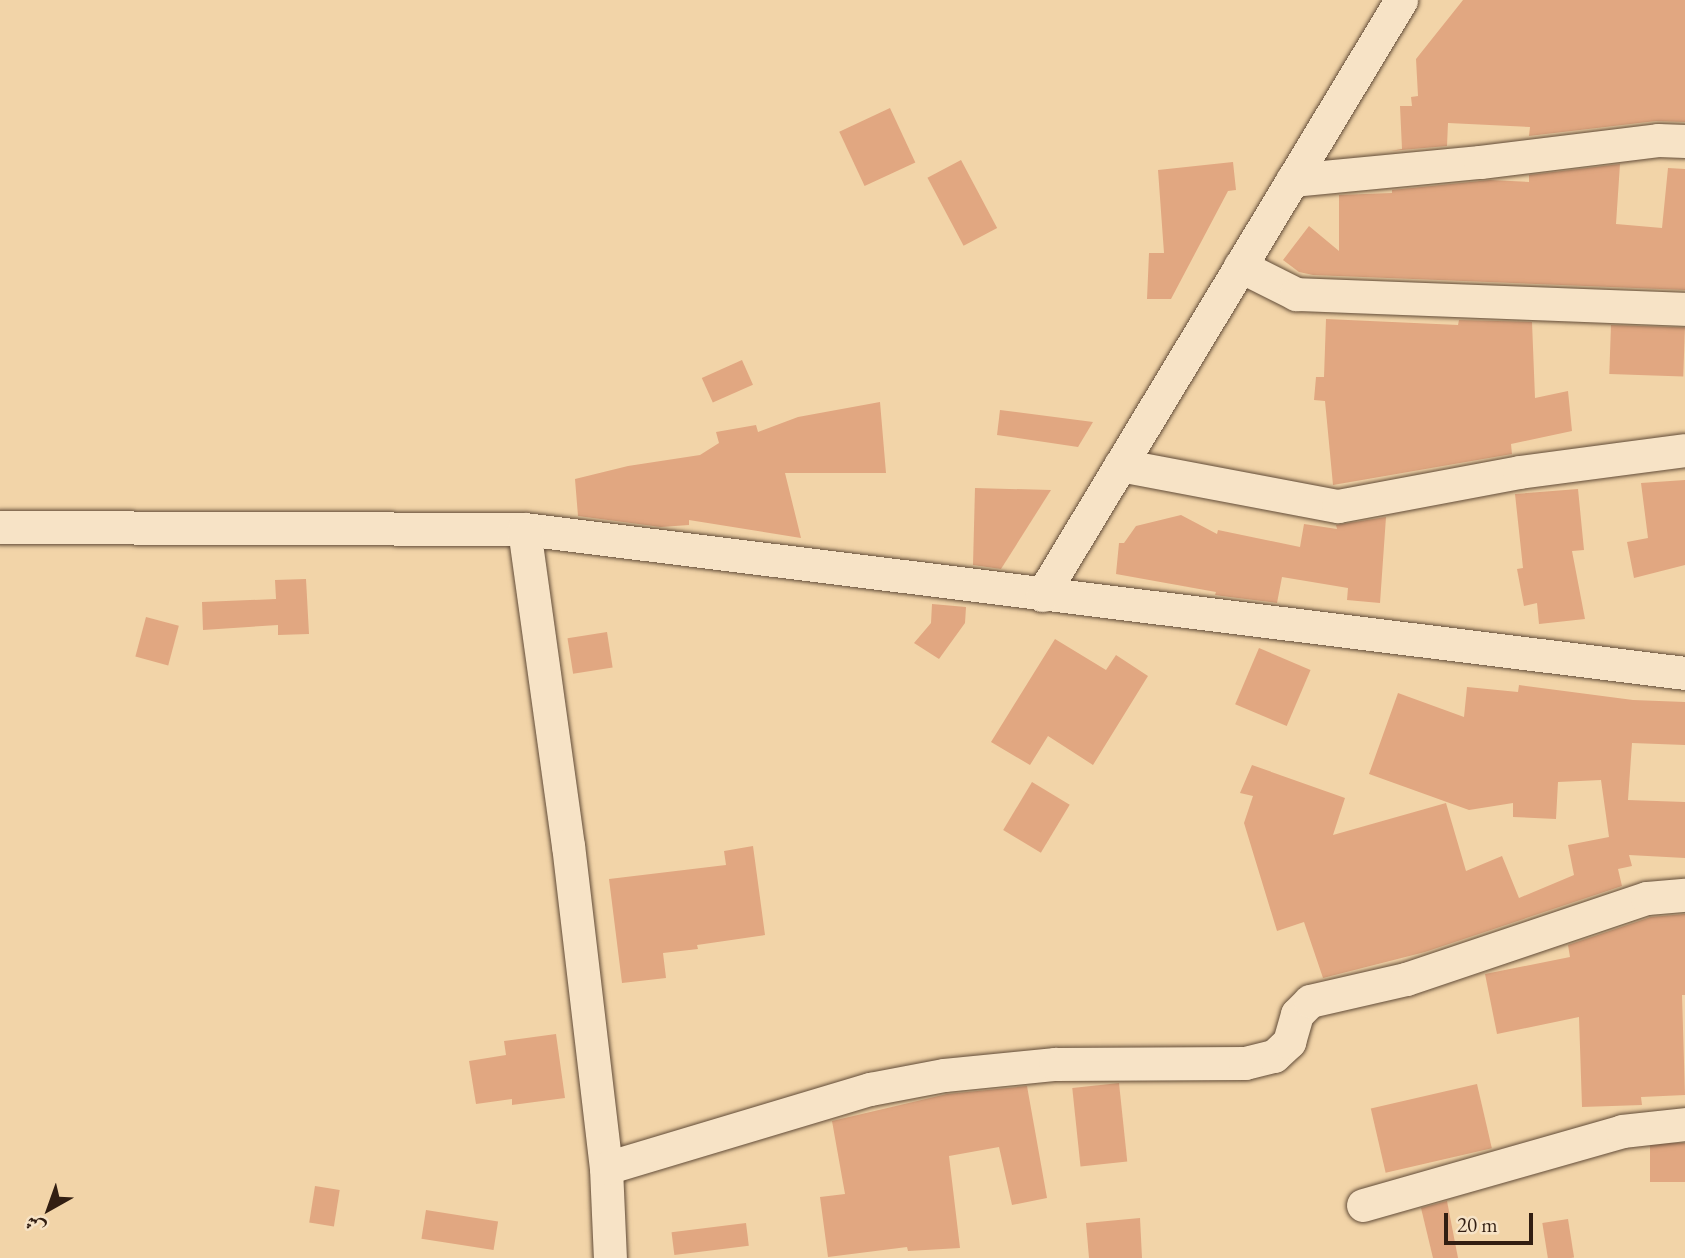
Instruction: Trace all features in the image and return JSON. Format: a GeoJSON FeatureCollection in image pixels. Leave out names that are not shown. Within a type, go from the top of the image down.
{"type":"FeatureCollection","features":[{"type":"Feature","properties":{"kind":"street"},"geometry":{"type":"LineString","coordinates":[[1042,595],[1401,0]]}},
{"type":"Feature","properties":{"kind":"street"},"geometry":{"type":"LineString","coordinates":[[1292,180],[1480,162],[1658,140],[1685,141]]}},
{"type":"Feature","properties":{"kind":"street"},"geometry":{"type":"LineString","coordinates":[[1240,266],[1296,294],[1685,309]]}},
{"type":"Feature","properties":{"kind":"street"},"geometry":{"type":"LineString","coordinates":[[1120,466],[1338,506],[1519,472],[1685,450]]}},
{"type":"Feature","properties":{"kind":"street"},"geometry":{"type":"LineString","coordinates":[[0,527],[524,529],[1685,673]]}},
{"type":"Feature","properties":{"kind":"street"},"geometry":{"type":"LineString","coordinates":[[524,529],[568,845],[606,1168],[610,1258]]}},
{"type":"Feature","properties":{"kind":"street"},"geometry":{"type":"LineString","coordinates":[[606,1168],[870,1089],[944,1075],[1055,1064],[1245,1063],[1274,1056],[1289,1042],[1297,1014],[1310,1002],[1406,979],[1647,898],[1685,895]]}},
{"type":"Feature","properties":{"kind":"street"},"geometry":{"type":"LineString","coordinates":[[1363,1205],[1622,1131],[1685,1124]]}},
{"type":"Feature","properties":{"kind":"building"},"geometry":{"type":"Polygon","coordinates":[[[1463,0],[1685,0],[1685,122],[1656,121],[1529,136],[1530,127],[1448,123],[1447,146],[1390,151],[1402,149],[1400,106],[1412,106],[1411,97],[1418,96],[1416,59],[1463,0]]]}},
{"type":"Feature","properties":{"kind":"building"},"geometry":{"type":"Polygon","coordinates":[[[890,108],[915,162],[865,186],[839,132],[890,108]]]}},
{"type":"Feature","properties":{"kind":"building"},"geometry":{"type":"Polygon","coordinates":[[[961,160],[997,228],[964,246],[927,178],[961,160]]]}},
{"type":"Feature","properties":{"kind":"building"},"geometry":{"type":"Polygon","coordinates":[[[1233,162],[1236,190],[1228,191],[1171,299],[1147,299],[1149,253],[1164,253],[1158,170],[1233,162]]]}},
{"type":"Feature","properties":{"kind":"building"},"geometry":{"type":"Polygon","coordinates":[[[1620,164],[1616,224],[1662,228],[1668,168],[1685,169],[1685,290],[1313,275],[1299,272],[1283,260],[1309,226],[1339,251],[1339,195],[1392,193],[1392,190],[1490,180],[1529,182],[1529,175],[1620,164]]]}},
{"type":"Feature","properties":{"kind":"building"},"geometry":{"type":"Polygon","coordinates":[[[1326,319],[1458,325],[1459,320],[1532,322],[1535,398],[1568,391],[1572,431],[1511,444],[1512,454],[1333,485],[1325,401],[1314,400],[1316,377],[1324,377],[1326,319]]]}},
{"type":"Feature","properties":{"kind":"building"},"geometry":{"type":"Polygon","coordinates":[[[1611,325],[1685,328],[1683,377],[1609,374],[1611,325]]]}},
{"type":"Feature","properties":{"kind":"building"},"geometry":{"type":"Polygon","coordinates":[[[742,360],[753,385],[713,403],[702,378],[742,360]]]}},
{"type":"Feature","properties":{"kind":"building"},"geometry":{"type":"Polygon","coordinates":[[[880,402],[886,473],[785,473],[801,538],[689,520],[689,525],[661,527],[578,516],[575,479],[628,466],[700,455],[719,443],[716,432],[756,425],[758,432],[798,417],[880,402]]]}},
{"type":"Feature","properties":{"kind":"building"},"geometry":{"type":"Polygon","coordinates":[[[1000,410],[1093,422],[1078,447],[997,435],[1000,410]]]}},
{"type":"Feature","properties":{"kind":"building"},"geometry":{"type":"Polygon","coordinates":[[[1685,480],[1685,565],[1634,578],[1627,542],[1648,538],[1641,483],[1685,480]]]}},
{"type":"Feature","properties":{"kind":"building"},"geometry":{"type":"Polygon","coordinates":[[[975,488],[1051,490],[1001,569],[973,565],[975,488]]]}},
{"type":"Feature","properties":{"kind":"building"},"geometry":{"type":"Polygon","coordinates":[[[1578,489],[1584,550],[1572,551],[1585,619],[1539,624],[1537,603],[1524,606],[1517,569],[1523,568],[1515,494],[1578,489]]]}},
{"type":"Feature","properties":{"kind":"building"},"geometry":{"type":"Polygon","coordinates":[[[1181,515],[1217,534],[1218,530],[1300,547],[1304,524],[1337,529],[1336,525],[1386,517],[1380,603],[1347,600],[1348,588],[1282,577],[1277,603],[1215,595],[1216,592],[1116,574],[1119,543],[1124,543],[1136,526],[1181,515]]]}},
{"type":"Feature","properties":{"kind":"building"},"geometry":{"type":"Polygon","coordinates":[[[306,579],[309,634],[278,635],[278,625],[203,630],[202,602],[276,599],[275,580],[306,579]]]}},
{"type":"Feature","properties":{"kind":"building"},"geometry":{"type":"Polygon","coordinates":[[[932,604],[966,607],[965,623],[939,659],[914,643],[931,623],[932,604]]]}},
{"type":"Feature","properties":{"kind":"building"},"geometry":{"type":"Polygon","coordinates":[[[146,617],[179,626],[168,665],[135,657],[146,617]]]}},
{"type":"Feature","properties":{"kind":"building"},"geometry":{"type":"Polygon","coordinates":[[[607,632],[613,668],[573,674],[567,638],[607,632]]]}},
{"type":"Feature","properties":{"kind":"building"},"geometry":{"type":"Polygon","coordinates":[[[1055,639],[1106,670],[1116,655],[1148,676],[1093,765],[1048,736],[1030,765],[991,742],[1055,639]]]}},
{"type":"Feature","properties":{"kind":"building"},"geometry":{"type":"Polygon","coordinates":[[[1259,648],[1311,670],[1287,726],[1235,704],[1259,648]]]}},
{"type":"Feature","properties":{"kind":"building"},"geometry":{"type":"Polygon","coordinates":[[[1519,685],[1633,700],[1685,702],[1685,745],[1632,743],[1628,800],[1685,802],[1685,858],[1629,855],[1632,866],[1618,869],[1622,886],[1425,952],[1323,978],[1304,922],[1277,931],[1244,823],[1253,796],[1240,793],[1252,765],[1345,798],[1333,835],[1446,803],[1466,871],[1502,856],[1519,898],[1574,875],[1568,845],[1609,837],[1601,780],[1558,782],[1556,819],[1513,817],[1513,803],[1469,810],[1369,774],[1398,693],[1464,717],[1467,687],[1518,692],[1519,685]]]}},
{"type":"Feature","properties":{"kind":"building"},"geometry":{"type":"Polygon","coordinates":[[[1032,782],[1070,805],[1041,853],[1003,830],[1032,782]]]}},
{"type":"Feature","properties":{"kind":"building"},"geometry":{"type":"Polygon","coordinates":[[[753,846],[765,935],[697,945],[698,949],[663,953],[666,978],[622,983],[609,879],[726,865],[724,851],[753,846]]]}},
{"type":"Feature","properties":{"kind":"building"},"geometry":{"type":"Polygon","coordinates":[[[1685,914],[1685,995],[1682,995],[1685,1095],[1641,1097],[1642,1105],[1582,1107],[1579,1017],[1497,1034],[1485,974],[1570,957],[1568,945],[1651,917],[1685,914]]]}},
{"type":"Feature","properties":{"kind":"building"},"geometry":{"type":"Polygon","coordinates":[[[556,1034],[565,1098],[512,1105],[512,1099],[476,1104],[469,1061],[506,1055],[504,1041],[556,1034]]]}},
{"type":"Feature","properties":{"kind":"building"},"geometry":{"type":"Polygon","coordinates":[[[1119,1083],[1127,1162],[1081,1166],[1072,1088],[1119,1083]]]}},
{"type":"Feature","properties":{"kind":"building"},"geometry":{"type":"Polygon","coordinates":[[[1477,1084],[1492,1148],[1386,1173],[1371,1109],[1477,1084]]]}},
{"type":"Feature","properties":{"kind":"building"},"geometry":{"type":"Polygon","coordinates":[[[1027,1086],[1047,1198],[1012,1205],[999,1147],[949,1156],[960,1248],[908,1251],[907,1247],[828,1257],[820,1197],[845,1194],[832,1121],[947,1094],[1027,1086]]]}},
{"type":"Feature","properties":{"kind":"building"},"geometry":{"type":"Polygon","coordinates":[[[1650,1143],[1685,1143],[1685,1182],[1650,1182],[1650,1143]]]}},
{"type":"Feature","properties":{"kind":"building"},"geometry":{"type":"Polygon","coordinates":[[[315,1186],[340,1190],[334,1226],[309,1223],[315,1186]]]}},
{"type":"Feature","properties":{"kind":"building"},"geometry":{"type":"Polygon","coordinates":[[[1447,1201],[1458,1258],[1433,1258],[1421,1208],[1447,1201]]]}},
{"type":"Feature","properties":{"kind":"building"},"geometry":{"type":"Polygon","coordinates":[[[426,1210],[498,1221],[494,1250],[421,1239],[426,1210]]]}},
{"type":"Feature","properties":{"kind":"building"},"geometry":{"type":"Polygon","coordinates":[[[1140,1218],[1142,1258],[1089,1258],[1086,1223],[1140,1218]]]}},
{"type":"Feature","properties":{"kind":"building"},"geometry":{"type":"Polygon","coordinates":[[[1568,1219],[1574,1258],[1548,1258],[1542,1223],[1568,1219]]]}},
{"type":"Feature","properties":{"kind":"building"},"geometry":{"type":"Polygon","coordinates":[[[746,1223],[749,1246],[674,1255],[672,1232],[746,1223]]]}}]}
